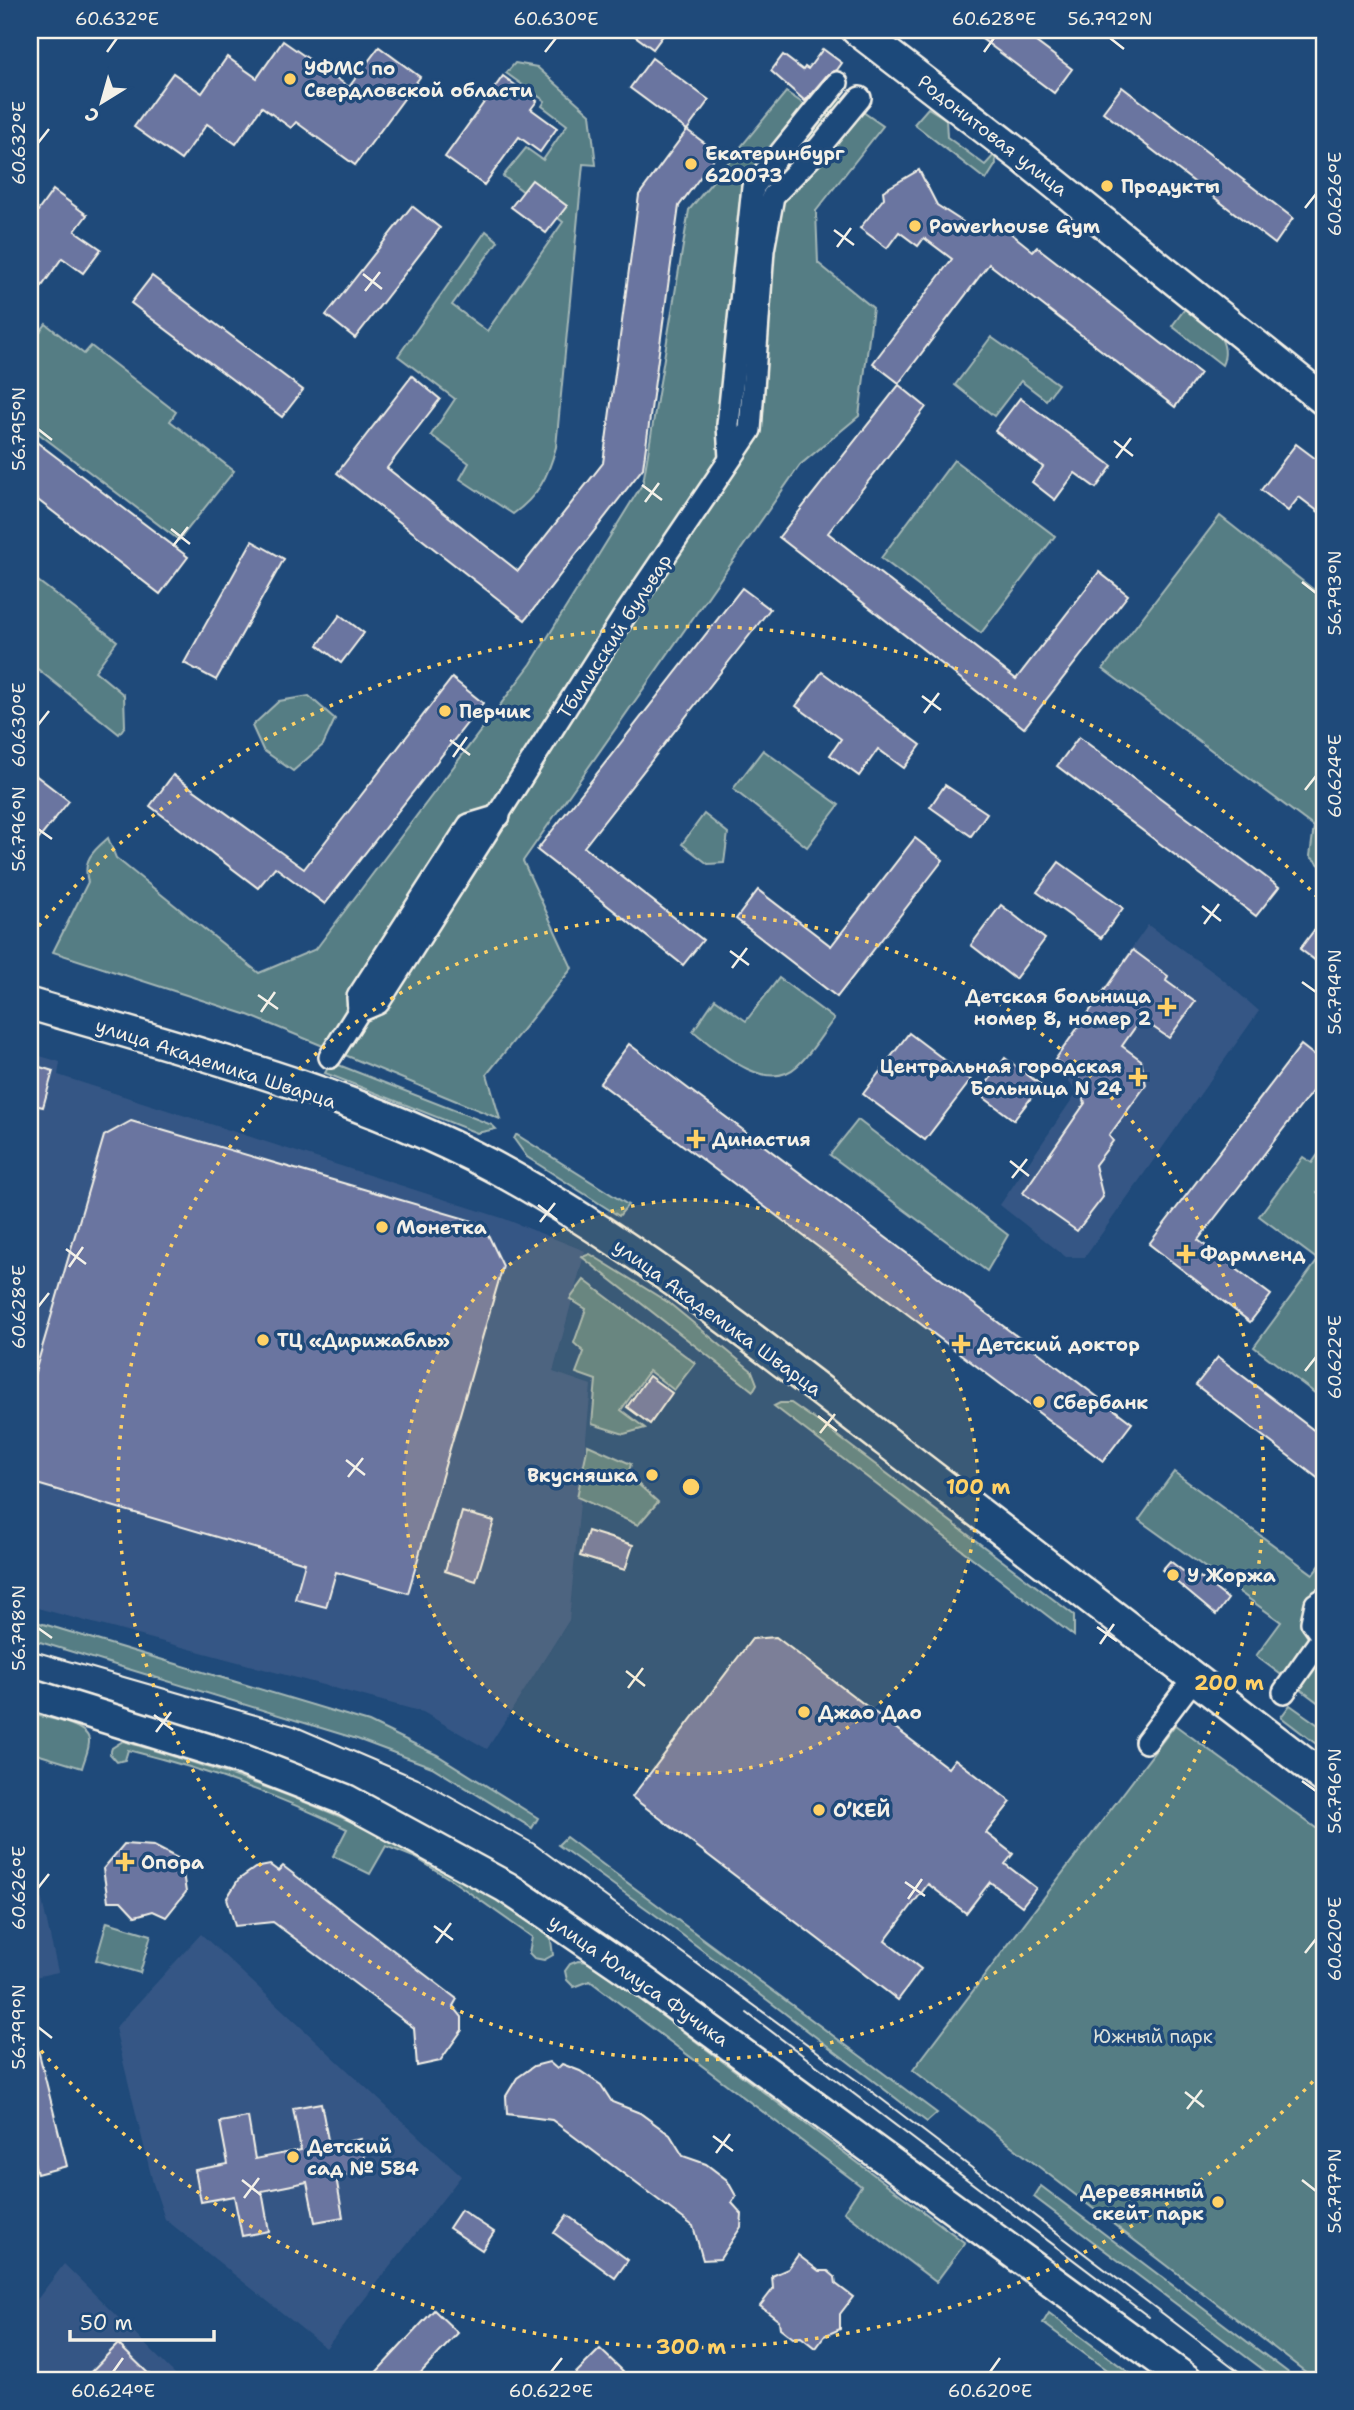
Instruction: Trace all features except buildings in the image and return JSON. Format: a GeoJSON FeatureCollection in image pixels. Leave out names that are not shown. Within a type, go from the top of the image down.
{"type":"FeatureCollection","features":[{"type":"Feature","properties":{"kind":"street","name":"Родонитовая улица"},"geometry":{"type":"LineString","coordinates":[[857,30],[1022,157],[1324,400]]}},
{"type":"Feature","properties":{"kind":"street"},"geometry":{"type":"LineString","coordinates":[[730,458],[728,425],[753,187],[837,83]]}},
{"type":"Feature","properties":{"kind":"street","name":"Тбилисский бульвар"},"geometry":{"type":"LineString","coordinates":[[330,1057],[359,1011],[378,1003],[623,618],[750,430],[763,250],[773,196],[812,156],[860,98]]}},
{"type":"Feature","properties":{"kind":"street","name":"улица Академика Шварца"},"geometry":{"type":"LineString","coordinates":[[30,1004],[276,1079],[390,1120],[501,1172],[589,1223],[789,1367],[1324,1778]]}},
{"type":"Feature","properties":{"kind":"street"},"geometry":{"type":"LineString","coordinates":[[1284,1692],[1323,1639],[1312,1622],[1316,1604],[1324,1599]]}},
{"type":"Feature","properties":{"kind":"street"},"geometry":{"type":"LineString","coordinates":[[1146,1742],[1194,1678]]}},
{"type":"Feature","properties":{"kind":"street","name":"улица Юлиуса Фучика"},"geometry":{"type":"LineString","coordinates":[[30,1693],[243,1760],[346,1800],[506,1887],[646,1983],[1187,2380]]}},
{"type":"Feature","properties":{"kind":"shaded area","name":"Центральная городская Больница N 24"},"geometry":{"type":"Polygon","coordinates":[[[1148,925],[1220,977],[1259,1011],[1085,1257],[1066,1257],[1000,1205],[1077,1092],[1052,1062],[1148,925]]]}},
{"type":"Feature","properties":{"kind":"shaded area"},"geometry":{"type":"Polygon","coordinates":[[[30,1053],[60,1062],[58,1075],[505,1219],[585,1251],[553,1372],[591,1385],[569,1620],[487,1749],[423,1712],[30,1606],[30,1053]]]}},
{"type":"Feature","properties":{"kind":"shaded area"},"geometry":{"type":"Polygon","coordinates":[[[30,1847],[58,1972],[30,1978],[30,1847]]]}},
{"type":"Feature","properties":{"kind":"shaded area","name":"Детский сад № 584"},"geometry":{"type":"Polygon","coordinates":[[[201,1934],[461,2176],[326,2348],[165,2219],[153,2183],[115,2028],[201,1934]]]}},
{"type":"Feature","properties":{"kind":"shaded area"},"geometry":{"type":"Polygon","coordinates":[[[64,2264],[181,2380],[30,2380],[30,2309],[64,2264]]]}},
{"type":"Feature","properties":{"kind":"green space"},"geometry":{"type":"Polygon","coordinates":[[[515,63],[537,67],[590,114],[596,165],[583,164],[556,447],[541,485],[513,514],[460,479],[469,463],[431,435],[455,399],[398,356],[486,231],[498,241],[452,305],[487,331],[563,222],[503,176],[526,148],[543,160],[567,125],[542,106],[545,101],[506,73],[515,63]]]}},
{"type":"Feature","properties":{"kind":"green space"},"geometry":{"type":"Polygon","coordinates":[[[826,86],[883,126],[816,211],[818,263],[873,308],[859,416],[800,465],[523,861],[572,968],[487,1074],[500,1119],[248,1015],[53,952],[88,882],[86,868],[90,857],[108,838],[116,858],[259,973],[316,949],[531,664],[643,483],[689,210],[786,92],[810,108],[826,86]]]}},
{"type":"Feature","properties":{"kind":"green space"},"geometry":{"type":"Polygon","coordinates":[[[928,108],[946,119],[947,137],[985,165],[995,154],[996,164],[986,180],[914,124],[928,108]]]}},
{"type":"Feature","properties":{"kind":"green space"},"geometry":{"type":"Polygon","coordinates":[[[1187,306],[1210,325],[1221,339],[1225,355],[1222,365],[1172,326],[1187,306]]]}},
{"type":"Feature","properties":{"kind":"green space"},"geometry":{"type":"Polygon","coordinates":[[[46,324],[84,354],[91,346],[176,412],[170,421],[234,471],[179,540],[30,427],[30,345],[46,324]]]}},
{"type":"Feature","properties":{"kind":"green space"},"geometry":{"type":"Polygon","coordinates":[[[991,337],[1058,384],[1046,400],[1021,381],[994,416],[955,385],[991,337]]]}},
{"type":"Feature","properties":{"kind":"green space"},"geometry":{"type":"Polygon","coordinates":[[[954,460],[1055,536],[981,633],[881,558],[954,460]]]}},
{"type":"Feature","properties":{"kind":"green space"},"geometry":{"type":"Polygon","coordinates":[[[1220,516],[1324,598],[1324,869],[1310,856],[1314,827],[1103,669],[1220,516]]]}},
{"type":"Feature","properties":{"kind":"green space"},"geometry":{"type":"Polygon","coordinates":[[[30,575],[117,641],[95,671],[124,695],[125,726],[119,734],[30,663],[30,575]]]}},
{"type":"Feature","properties":{"kind":"green space"},"geometry":{"type":"Polygon","coordinates":[[[309,696],[335,719],[323,745],[293,771],[263,750],[252,726],[279,701],[309,696]]]}},
{"type":"Feature","properties":{"kind":"green space"},"geometry":{"type":"Polygon","coordinates":[[[763,750],[839,805],[807,847],[733,789],[763,750]]]}},
{"type":"Feature","properties":{"kind":"green space"},"geometry":{"type":"Polygon","coordinates":[[[704,814],[728,833],[724,863],[708,864],[682,844],[704,814]]]}},
{"type":"Feature","properties":{"kind":"green space"},"geometry":{"type":"Polygon","coordinates":[[[779,978],[834,1019],[812,1050],[785,1074],[757,1073],[742,1066],[693,1031],[715,999],[746,1021],[779,978]]]}},
{"type":"Feature","properties":{"kind":"green space"},"geometry":{"type":"Polygon","coordinates":[[[331,1062],[492,1125],[496,1129],[477,1133],[325,1073],[331,1062]]]}},
{"type":"Feature","properties":{"kind":"green space"},"geometry":{"type":"Polygon","coordinates":[[[858,1120],[1008,1235],[987,1271],[830,1155],[858,1120]]]}},
{"type":"Feature","properties":{"kind":"green space"},"geometry":{"type":"Polygon","coordinates":[[[516,1135],[628,1205],[619,1216],[527,1157],[514,1139],[516,1135]]]}},
{"type":"Feature","properties":{"kind":"green space"},"geometry":{"type":"Polygon","coordinates":[[[1324,1146],[1324,1183],[1317,1193],[1324,1199],[1324,1400],[1254,1347],[1318,1260],[1259,1216],[1303,1157],[1312,1163],[1324,1146]]]}},
{"type":"Feature","properties":{"kind":"green space"},"geometry":{"type":"Polygon","coordinates":[[[590,1254],[669,1303],[752,1371],[757,1384],[753,1391],[582,1257],[590,1254]]]}},
{"type":"Feature","properties":{"kind":"green space"},"geometry":{"type":"Polygon","coordinates":[[[584,1280],[695,1363],[674,1390],[649,1371],[621,1410],[645,1428],[624,1434],[592,1424],[596,1380],[576,1373],[584,1352],[574,1343],[586,1309],[570,1299],[584,1280]]]}},
{"type":"Feature","properties":{"kind":"green space"},"geometry":{"type":"Polygon","coordinates":[[[791,1403],[827,1428],[1074,1615],[1074,1636],[774,1406],[791,1403]]]}},
{"type":"Feature","properties":{"kind":"green space"},"geometry":{"type":"Polygon","coordinates":[[[588,1445],[631,1464],[628,1475],[658,1502],[638,1525],[577,1497],[588,1445]]]}},
{"type":"Feature","properties":{"kind":"green space"},"geometry":{"type":"Polygon","coordinates":[[[1174,1472],[1313,1574],[1324,1560],[1324,1707],[1256,1656],[1281,1622],[1139,1520],[1174,1472]]]}},
{"type":"Feature","properties":{"kind":"green space"},"geometry":{"type":"Polygon","coordinates":[[[30,1620],[369,1722],[437,1755],[538,1818],[532,1828],[432,1767],[357,1739],[30,1639],[30,1620]]]}},
{"type":"Feature","properties":{"kind":"green space"},"geometry":{"type":"Polygon","coordinates":[[[1290,1705],[1324,1729],[1324,1750],[1281,1717],[1290,1705]]]}},
{"type":"Feature","properties":{"kind":"green space"},"geometry":{"type":"Polygon","coordinates":[[[30,1714],[64,1722],[87,1734],[89,1747],[82,1768],[30,1752],[30,1714]]]}},
{"type":"Feature","properties":{"kind":"green space","name":"Южный парк"},"geometry":{"type":"Polygon","coordinates":[[[1175,1725],[1324,1834],[1324,2380],[1316,2380],[913,2070],[1175,1725]]]}},
{"type":"Feature","properties":{"kind":"green space"},"geometry":{"type":"Polygon","coordinates":[[[123,1741],[291,1797],[409,1849],[550,1933],[553,1955],[544,1960],[534,1958],[529,1953],[532,1937],[416,1858],[386,1846],[370,1874],[333,1856],[347,1829],[267,1794],[184,1765],[128,1750],[125,1760],[117,1762],[110,1754],[112,1748],[123,1741]]]}},
{"type":"Feature","properties":{"kind":"green space"},"geometry":{"type":"Polygon","coordinates":[[[566,1837],[937,2113],[927,2122],[672,1927],[558,1845],[566,1837]]]}},
{"type":"Feature","properties":{"kind":"green space"},"geometry":{"type":"Polygon","coordinates":[[[107,1922],[151,1935],[140,1973],[96,1960],[107,1922]]]}},
{"type":"Feature","properties":{"kind":"green space"},"geometry":{"type":"Polygon","coordinates":[[[578,1961],[590,1962],[965,2243],[936,2282],[844,2212],[861,2186],[590,1981],[574,1987],[567,1980],[565,1971],[570,1964],[578,1961]]]}},
{"type":"Feature","properties":{"kind":"green space"},"geometry":{"type":"Polygon","coordinates":[[[1041,2186],[1298,2380],[1277,2380],[1034,2197],[1041,2186]]]}},
{"type":"Feature","properties":{"kind":"green space"},"geometry":{"type":"Polygon","coordinates":[[[1049,2313],[1139,2380],[1120,2380],[1043,2323],[1049,2313]]]}},
{"type":"Feature","properties":{"kind":"tram line"},"geometry":{"type":"LineString","coordinates":[[30,1650],[294,1726],[418,1779],[534,1844],[867,2088],[1250,2380]]}},
{"type":"Feature","properties":{"kind":"tram line"},"geometry":{"type":"LineString","coordinates":[[747,2013],[1149,2317]]}},
{"type":"Feature","properties":{"kind":"place","name":"УФМС по Свердловской области"},"geometry":{"type":"Point","coordinates":[290,79]}},
{"type":"Feature","properties":{"kind":"place","name":"Екатеринбург 620073"},"geometry":{"type":"Point","coordinates":[691,164]}},
{"type":"Feature","properties":{"kind":"place","name":"Продукты"},"geometry":{"type":"Point","coordinates":[1107,186]}},
{"type":"Feature","properties":{"kind":"place","name":"Powerhouse Gym"},"geometry":{"type":"Point","coordinates":[915,226]}},
{"type":"Feature","properties":{"kind":"place","name":"Перчик"},"geometry":{"type":"Point","coordinates":[445,711]}},
{"type":"Feature","properties":{"kind":"place","name":"Детская больница номер 8, номер 2"},"geometry":{"type":"Point","coordinates":[1167,1007]}},
{"type":"Feature","properties":{"kind":"place","name":"Центральная городская Больница N 24"},"geometry":{"type":"Point","coordinates":[1138,1077]}},
{"type":"Feature","properties":{"kind":"place","name":"Династия"},"geometry":{"type":"Point","coordinates":[696,1139]}},
{"type":"Feature","properties":{"kind":"place","name":"Монетка"},"geometry":{"type":"Point","coordinates":[382,1227]}},
{"type":"Feature","properties":{"kind":"place","name":"Фармленд"},"geometry":{"type":"Point","coordinates":[1186,1254]}},
{"type":"Feature","properties":{"kind":"place","name":"ТЦ «Дирижабль»"},"geometry":{"type":"Point","coordinates":[263,1340]}},
{"type":"Feature","properties":{"kind":"place","name":"Детский доктор"},"geometry":{"type":"Point","coordinates":[961,1344]}},
{"type":"Feature","properties":{"kind":"place","name":"Сбербанк"},"geometry":{"type":"Point","coordinates":[1039,1402]}},
{"type":"Feature","properties":{"kind":"place","name":"Вкусняшка"},"geometry":{"type":"Point","coordinates":[652,1475]}},
{"type":"Feature","properties":{"kind":"place","name":"У Жоржа"},"geometry":{"type":"Point","coordinates":[1173,1575]}},
{"type":"Feature","properties":{"kind":"place","name":"Джао Дао"},"geometry":{"type":"Point","coordinates":[804,1712]}},
{"type":"Feature","properties":{"kind":"place","name":"О’КЕЙ"},"geometry":{"type":"Point","coordinates":[819,1810]}},
{"type":"Feature","properties":{"kind":"place","name":"Опора"},"geometry":{"type":"Point","coordinates":[125,1862]}},
{"type":"Feature","properties":{"kind":"place","name":"Детский сад № 584"},"geometry":{"type":"Point","coordinates":[293,2157]}},
{"type":"Feature","properties":{"kind":"place","name":"Деревянный скейт парк"},"geometry":{"type":"Point","coordinates":[1218,2202]}}]}
